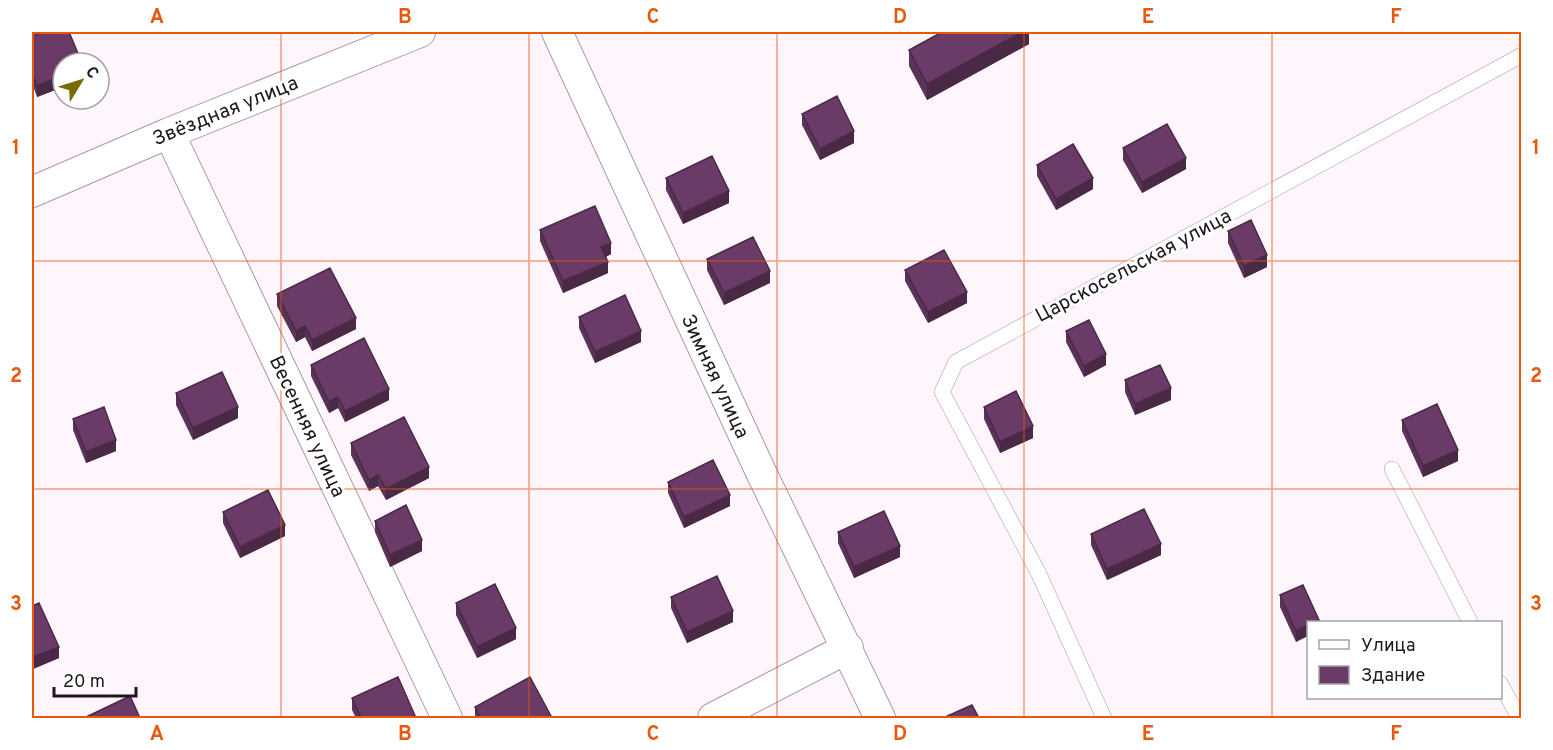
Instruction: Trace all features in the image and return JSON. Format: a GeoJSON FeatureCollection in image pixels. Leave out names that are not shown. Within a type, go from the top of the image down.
{"type":"FeatureCollection","features":[{"type":"Feature","properties":{"kind":"street","name":"Звёздная улица"},"geometry":{"type":"LineString","coordinates":[[32,192],[169,133],[420,32]]}},
{"type":"Feature","properties":{"kind":"street","name":"Зимняя улица"},"geometry":{"type":"LineString","coordinates":[[557,32],[760,470],[880,718]]}},
{"type":"Feature","properties":{"kind":"street","name":"Весенняя улица"},"geometry":{"type":"LineString","coordinates":[[169,133],[447,718]]}},
{"type":"Feature","properties":{"kind":"street"},"geometry":{"type":"LineString","coordinates":[[713,718],[848,648]]}},
{"type":"Feature","properties":{"kind":"lane","name":"Царскосельская улица"},"geometry":{"type":"LineString","coordinates":[[1104,718],[1038,574],[942,392],[956,362],[1521,55]]}},
{"type":"Feature","properties":{"kind":"lane"},"geometry":{"type":"LineString","coordinates":[[1392,469],[1469,621]]}},
{"type":"Feature","properties":{"kind":"lane"},"geometry":{"type":"LineString","coordinates":[[1502,687],[1519,718]]}},
{"type":"Feature","properties":{"kind":"building"},"geometry":{"type":"Polygon","coordinates":[[[43,32],[69,32],[77,51],[51,51],[51,80],[37,86],[32,72],[32,36],[43,32]]]}},
{"type":"Feature","properties":{"kind":"building"},"geometry":{"type":"Polygon","coordinates":[[[942,32],[1022,32],[927,84],[909,50],[942,32]]]}},
{"type":"Feature","properties":{"kind":"building"},"geometry":{"type":"Polygon","coordinates":[[[837,96],[854,131],[820,149],[802,114],[837,96]]]}},
{"type":"Feature","properties":{"kind":"building"},"geometry":{"type":"Polygon","coordinates":[[[1167,124],[1186,158],[1142,182],[1123,148],[1167,124]]]}},
{"type":"Feature","properties":{"kind":"building"},"geometry":{"type":"Polygon","coordinates":[[[1073,144],[1093,178],[1056,199],[1037,165],[1073,144]]]}},
{"type":"Feature","properties":{"kind":"building"},"geometry":{"type":"Polygon","coordinates":[[[712,156],[729,191],[683,213],[666,178],[712,156]]]}},
{"type":"Feature","properties":{"kind":"building"},"geometry":{"type":"Polygon","coordinates":[[[595,206],[611,243],[601,247],[608,262],[563,281],[540,230],[595,206]]]}},
{"type":"Feature","properties":{"kind":"building"},"geometry":{"type":"Polygon","coordinates":[[[1251,220],[1267,255],[1244,266],[1228,231],[1251,220]]]}},
{"type":"Feature","properties":{"kind":"building"},"geometry":{"type":"Polygon","coordinates":[[[753,237],[770,271],[724,293],[707,259],[753,237]]]}},
{"type":"Feature","properties":{"kind":"building"},"geometry":{"type":"Polygon","coordinates":[[[944,250],[967,292],[928,312],[905,270],[944,250]]]}},
{"type":"Feature","properties":{"kind":"building"},"geometry":{"type":"Polygon","coordinates":[[[330,268],[356,318],[312,340],[305,326],[296,331],[277,294],[330,268]]]}},
{"type":"Feature","properties":{"kind":"building"},"geometry":{"type":"Polygon","coordinates":[[[625,295],[641,331],[595,352],[579,317],[625,295]]]}},
{"type":"Feature","properties":{"kind":"building"},"geometry":{"type":"Polygon","coordinates":[[[1089,320],[1106,354],[1084,366],[1066,331],[1089,320]]]}},
{"type":"Feature","properties":{"kind":"building"},"geometry":{"type":"Polygon","coordinates":[[[364,338],[389,389],[345,411],[338,397],[329,402],[311,365],[364,338]]]}},
{"type":"Feature","properties":{"kind":"building"},"geometry":{"type":"Polygon","coordinates":[[[1160,365],[1171,388],[1135,404],[1125,380],[1160,365]]]}},
{"type":"Feature","properties":{"kind":"building"},"geometry":{"type":"Polygon","coordinates":[[[222,372],[238,407],[193,428],[176,393],[222,372]]]}},
{"type":"Feature","properties":{"kind":"building"},"geometry":{"type":"Polygon","coordinates":[[[1016,391],[1033,426],[1000,442],[984,407],[1016,391]]]}},
{"type":"Feature","properties":{"kind":"building"},"geometry":{"type":"Polygon","coordinates":[[[1437,404],[1458,450],[1423,466],[1402,420],[1437,404]]]}},
{"type":"Feature","properties":{"kind":"building"},"geometry":{"type":"Polygon","coordinates":[[[104,407],[116,440],[86,452],[73,419],[104,407]]]}},
{"type":"Feature","properties":{"kind":"building"},"geometry":{"type":"Polygon","coordinates":[[[404,417],[429,467],[386,489],[378,475],[369,480],[351,443],[404,417]]]}},
{"type":"Feature","properties":{"kind":"building"},"geometry":{"type":"Polygon","coordinates":[[[713,460],[730,495],[684,517],[668,482],[713,460]]]}},
{"type":"Feature","properties":{"kind":"building"},"geometry":{"type":"Polygon","coordinates":[[[268,490],[285,525],[240,547],[223,512],[268,490]]]}},
{"type":"Feature","properties":{"kind":"building"},"geometry":{"type":"Polygon","coordinates":[[[406,505],[422,540],[390,555],[375,521],[406,505]]]}},
{"type":"Feature","properties":{"kind":"building"},"geometry":{"type":"Polygon","coordinates":[[[1144,509],[1161,544],[1107,569],[1091,534],[1144,509]]]}},
{"type":"Feature","properties":{"kind":"building"},"geometry":{"type":"Polygon","coordinates":[[[884,511],[900,546],[854,567],[838,532],[884,511]]]}},
{"type":"Feature","properties":{"kind":"building"},"geometry":{"type":"Polygon","coordinates":[[[717,576],[733,611],[687,632],[671,597],[717,576]]]}},
{"type":"Feature","properties":{"kind":"building"},"geometry":{"type":"Polygon","coordinates":[[[495,584],[516,628],[477,647],[456,603],[495,584]]]}},
{"type":"Feature","properties":{"kind":"building"},"geometry":{"type":"Polygon","coordinates":[[[1303,585],[1319,620],[1307,621],[1307,626],[1296,631],[1280,595],[1303,585]]]}},
{"type":"Feature","properties":{"kind":"building"},"geometry":{"type":"Polygon","coordinates":[[[39,603],[59,647],[33,657],[32,606],[39,603]]]}},
{"type":"Feature","properties":{"kind":"building"},"geometry":{"type":"Polygon","coordinates":[[[398,677],[416,718],[361,718],[352,698],[398,677]]]}},
{"type":"Feature","properties":{"kind":"building"},"geometry":{"type":"Polygon","coordinates":[[[530,677],[552,718],[481,718],[475,707],[530,677]]]}},
{"type":"Feature","properties":{"kind":"building"},"geometry":{"type":"Polygon","coordinates":[[[130,696],[140,718],[84,718],[130,696]]]}},
{"type":"Feature","properties":{"kind":"building"},"geometry":{"type":"Polygon","coordinates":[[[972,705],[979,718],[943,718],[972,705]]]}}]}
